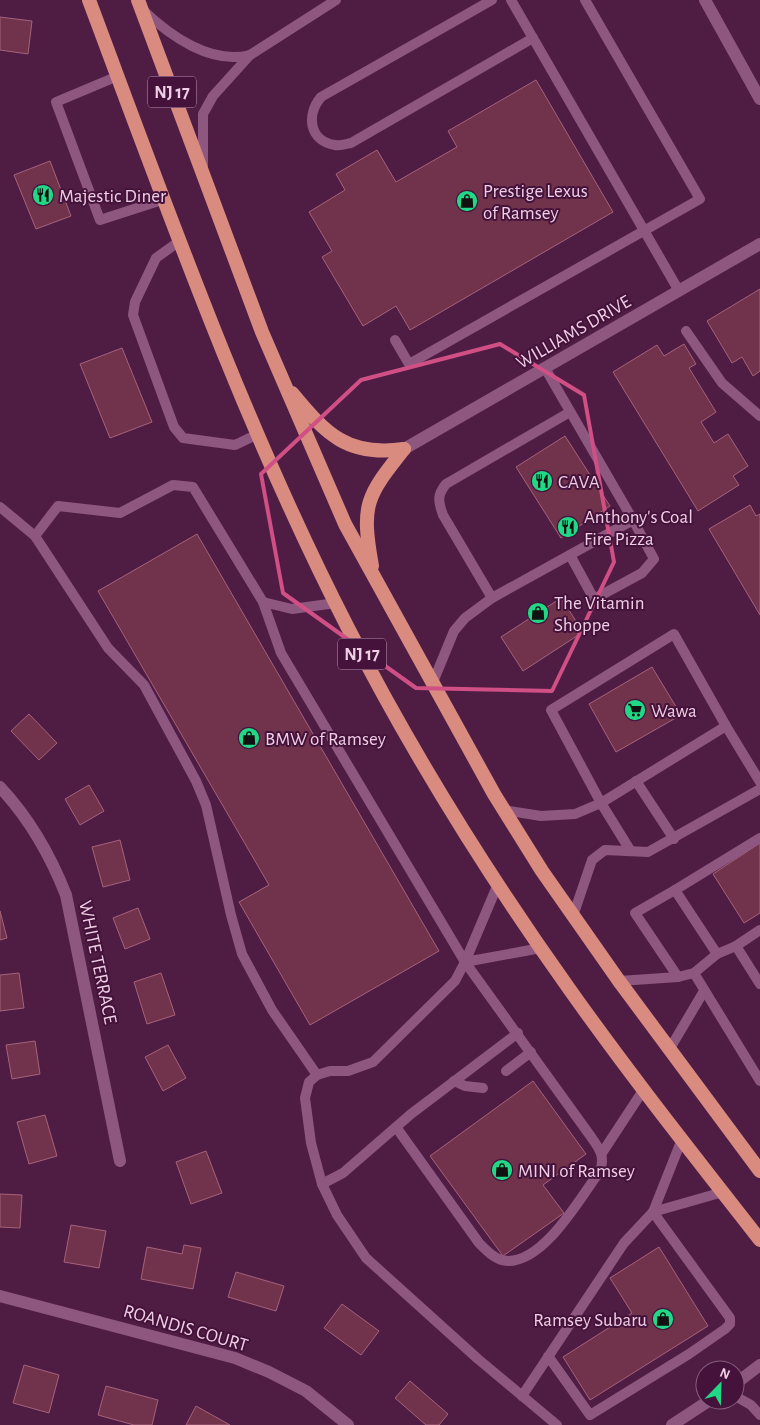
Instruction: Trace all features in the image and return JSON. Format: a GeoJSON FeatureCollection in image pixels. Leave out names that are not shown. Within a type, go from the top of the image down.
{"type":"FeatureCollection","features":[{"type":"Feature","properties":{"kind":"highway","name":"NJ 17"},"geometry":{"type":"LineString","coordinates":[[89,0],[258,434],[336,603],[398,719],[498,884],[541,948],[644,1089],[760,1240]]}},
{"type":"Feature","properties":{"kind":"highway","name":"NJ 17"},"geometry":{"type":"LineString","coordinates":[[140,3],[282,380],[345,524],[374,579],[434,682],[503,810],[572,916],[760,1171]]}},
{"type":"Feature","properties":{"kind":"highway"},"geometry":{"type":"LineString","coordinates":[[282,380],[306,409],[335,438],[367,451],[404,450]]}},
{"type":"Feature","properties":{"kind":"highway"},"geometry":{"type":"LineString","coordinates":[[374,579],[366,531],[370,500],[375,485],[404,450]]}},
{"type":"Feature","properties":{"kind":"street"},"geometry":{"type":"LineString","coordinates":[[705,0],[760,99]]}},
{"type":"Feature","properties":{"kind":"street","name":"WILLIAMS DRIVE"},"geometry":{"type":"LineString","coordinates":[[404,450],[760,244]]}},
{"type":"Feature","properties":{"kind":"street","name":"WHITE TERRACE"},"geometry":{"type":"LineString","coordinates":[[0,787],[17,805],[39,836],[54,864],[66,895],[120,1161]]}},
{"type":"Feature","properties":{"kind":"street","name":"ROANDIS COURT"},"geometry":{"type":"LineString","coordinates":[[0,1296],[236,1358],[269,1372],[306,1392],[348,1425]]}},
{"type":"Feature","properties":{"kind":"street"},"geometry":{"type":"LineString","coordinates":[[745,1376],[760,1365]]}},
{"type":"Feature","properties":{"kind":"street"},"geometry":{"type":"LineString","coordinates":[[681,1423],[697,1410]]}},
{"type":"Feature","properties":{"kind":"lane"},"geometry":{"type":"LineString","coordinates":[[204,177],[202,114],[213,96],[250,55],[336,0]]}},
{"type":"Feature","properties":{"kind":"lane"},"geometry":{"type":"LineString","coordinates":[[492,0],[321,97],[313,106],[311,117],[313,130],[322,140],[336,145],[351,143],[533,38]]}},
{"type":"Feature","properties":{"kind":"lane"},"geometry":{"type":"LineString","coordinates":[[511,0],[646,230],[679,291]]}},
{"type":"Feature","properties":{"kind":"lane"},"geometry":{"type":"LineString","coordinates":[[395,340],[409,364],[700,199],[585,0]]}},
{"type":"Feature","properties":{"kind":"lane"},"geometry":{"type":"LineString","coordinates":[[140,3],[161,27],[208,53],[237,58],[250,55]]}},
{"type":"Feature","properties":{"kind":"lane"},"geometry":{"type":"LineString","coordinates":[[118,76],[56,102],[100,220],[165,199]]}},
{"type":"Feature","properties":{"kind":"lane"},"geometry":{"type":"LineString","coordinates":[[181,240],[156,258],[135,302],[133,316],[174,427],[183,438],[235,445],[258,434]]}},
{"type":"Feature","properties":{"kind":"lane"},"geometry":{"type":"LineString","coordinates":[[686,331],[722,383],[760,416]]}},
{"type":"Feature","properties":{"kind":"lane"},"geometry":{"type":"LineString","coordinates":[[544,368],[654,559],[642,573],[594,599],[570,555]]}},
{"type":"Feature","properties":{"kind":"lane"},"geometry":{"type":"LineString","coordinates":[[492,598],[443,515],[438,502],[439,493],[446,484],[570,412]]}},
{"type":"Feature","properties":{"kind":"lane"},"geometry":{"type":"LineString","coordinates":[[34,536],[58,506],[120,513],[173,485],[193,487],[263,602],[281,653],[464,962],[518,1033],[602,1152],[604,1162],[600,1171],[560,1228],[529,1257],[508,1261],[499,1259],[479,1243],[396,1127]]}},
{"type":"Feature","properties":{"kind":"lane"},"geometry":{"type":"LineString","coordinates":[[0,507],[34,536],[108,648],[144,685],[196,781],[206,805],[231,915],[242,954],[272,1010],[317,1075]]}},
{"type":"Feature","properties":{"kind":"lane"},"geometry":{"type":"LineString","coordinates":[[434,682],[454,632],[465,618],[492,598],[633,520]]}},
{"type":"Feature","properties":{"kind":"lane"},"geometry":{"type":"LineString","coordinates":[[263,602],[292,610],[336,603]]}},
{"type":"Feature","properties":{"kind":"lane"},"geometry":{"type":"LineString","coordinates":[[630,850],[551,710],[674,634],[760,782]]}},
{"type":"Feature","properties":{"kind":"lane"},"geometry":{"type":"LineString","coordinates":[[503,810],[541,816],[575,814],[602,803],[726,726]]}},
{"type":"Feature","properties":{"kind":"lane"},"geometry":{"type":"LineString","coordinates":[[636,781],[674,839]]}},
{"type":"Feature","properties":{"kind":"lane"},"geometry":{"type":"LineString","coordinates":[[572,916],[592,860],[606,850],[648,852],[760,789]]}},
{"type":"Feature","properties":{"kind":"lane"},"geometry":{"type":"LineString","coordinates":[[678,978],[635,913],[760,838]]}},
{"type":"Feature","properties":{"kind":"lane"},"geometry":{"type":"LineString","coordinates":[[498,884],[455,981],[373,1062],[348,1071],[330,1071],[317,1075],[309,1082],[305,1098],[311,1143],[322,1184],[337,1215],[366,1258],[556,1425]]}},
{"type":"Feature","properties":{"kind":"lane"},"geometry":{"type":"LineString","coordinates":[[675,890],[717,954]]}},
{"type":"Feature","properties":{"kind":"lane"},"geometry":{"type":"LineString","coordinates":[[619,981],[678,978],[694,973],[717,954],[736,946],[760,930]]}},
{"type":"Feature","properties":{"kind":"lane"},"geometry":{"type":"LineString","coordinates":[[736,946],[760,984]]}},
{"type":"Feature","properties":{"kind":"lane"},"geometry":{"type":"LineString","coordinates":[[464,962],[541,948]]}},
{"type":"Feature","properties":{"kind":"lane"},"geometry":{"type":"LineString","coordinates":[[694,973],[760,1081]]}},
{"type":"Feature","properties":{"kind":"lane"},"geometry":{"type":"LineString","coordinates":[[669,1050],[704,991]]}},
{"type":"Feature","properties":{"kind":"lane"},"geometry":{"type":"LineString","coordinates":[[322,1184],[343,1173],[396,1127],[518,1033]]}},
{"type":"Feature","properties":{"kind":"lane"},"geometry":{"type":"LineString","coordinates":[[506,1071],[531,1052]]}},
{"type":"Feature","properties":{"kind":"lane"},"geometry":{"type":"LineString","coordinates":[[454,1081],[465,1086],[483,1088]]}},
{"type":"Feature","properties":{"kind":"lane"},"geometry":{"type":"LineString","coordinates":[[602,1152],[644,1089]]}},
{"type":"Feature","properties":{"kind":"lane"},"geometry":{"type":"LineString","coordinates":[[522,1396],[624,1243],[653,1212],[682,1139]]}},
{"type":"Feature","properties":{"kind":"lane"},"geometry":{"type":"LineString","coordinates":[[653,1212],[723,1192]]}},
{"type":"Feature","properties":{"kind":"lane"},"geometry":{"type":"LineString","coordinates":[[548,1356],[590,1415],[689,1354],[730,1324],[730,1318],[653,1212]]}},
{"type":"Feature","properties":{"kind":"lane"},"geometry":{"type":"LineString","coordinates":[[745,1402],[760,1415]]}},
{"type":"Feature","properties":{"kind":"highlighted area"},"geometry":{"type":"Polygon","coordinates":[[[500,344],[584,395],[614,562],[552,691],[416,688],[283,593],[261,474],[361,380],[500,344]]]}},
{"type":"Feature","properties":{"kind":"building"},"geometry":{"type":"Polygon","coordinates":[[[0,17],[32,21],[28,54],[0,50],[0,17]]]}},
{"type":"Feature","properties":{"kind":"building","name":"Prestige Lexus of Ramsey"},"geometry":{"type":"Polygon","coordinates":[[[536,80],[613,212],[410,330],[396,306],[363,326],[322,257],[332,251],[309,212],[345,190],[336,174],[377,150],[396,182],[457,147],[448,131],[536,80]]]}},
{"type":"Feature","properties":{"kind":"building","name":"Majestic Diner"},"geometry":{"type":"Polygon","coordinates":[[[50,161],[71,216],[36,229],[14,175],[50,161]]]}},
{"type":"Feature","properties":{"kind":"building"},"geometry":{"type":"Polygon","coordinates":[[[760,289],[760,371],[753,376],[742,357],[732,363],[707,321],[760,289]]]}},
{"type":"Feature","properties":{"kind":"building"},"geometry":{"type":"Polygon","coordinates":[[[684,344],[696,364],[689,368],[716,412],[701,422],[714,443],[728,434],[748,466],[733,476],[739,485],[698,511],[613,372],[657,345],[664,356],[684,344]]]}},
{"type":"Feature","properties":{"kind":"building"},"geometry":{"type":"Polygon","coordinates":[[[122,348],[152,422],[110,438],[80,364],[122,348]]]}},
{"type":"Feature","properties":{"kind":"building"},"geometry":{"type":"Polygon","coordinates":[[[565,436],[610,506],[561,538],[516,467],[565,436]]]}},
{"type":"Feature","properties":{"kind":"building"},"geometry":{"type":"Polygon","coordinates":[[[750,505],[756,516],[760,514],[760,615],[709,529],[750,505]]]}},
{"type":"Feature","properties":{"kind":"building","name":"BMW of Ramsey"},"geometry":{"type":"Polygon","coordinates":[[[197,534],[439,951],[310,1025],[239,902],[269,885],[98,591],[197,534]]]}},
{"type":"Feature","properties":{"kind":"building"},"geometry":{"type":"Polygon","coordinates":[[[561,598],[583,632],[523,671],[501,637],[561,598]]]}},
{"type":"Feature","properties":{"kind":"building","name":"Wawa"},"geometry":{"type":"Polygon","coordinates":[[[652,667],[681,715],[616,752],[589,704],[652,667]]]}},
{"type":"Feature","properties":{"kind":"building"},"geometry":{"type":"Polygon","coordinates":[[[29,714],[57,743],[39,760],[11,731],[29,714]]]}},
{"type":"Feature","properties":{"kind":"building"},"geometry":{"type":"Polygon","coordinates":[[[89,785],[104,811],[80,825],[65,799],[89,785]]]}},
{"type":"Feature","properties":{"kind":"building"},"geometry":{"type":"Polygon","coordinates":[[[120,840],[130,880],[103,887],[92,847],[120,840]]]}},
{"type":"Feature","properties":{"kind":"building"},"geometry":{"type":"Polygon","coordinates":[[[760,843],[760,913],[744,923],[713,874],[760,843]]]}},
{"type":"Feature","properties":{"kind":"building"},"geometry":{"type":"Polygon","coordinates":[[[138,908],[150,939],[125,949],[113,918],[138,908]]]}},
{"type":"Feature","properties":{"kind":"building"},"geometry":{"type":"Polygon","coordinates":[[[0,911],[7,938],[0,940],[0,911]]]}},
{"type":"Feature","properties":{"kind":"building"},"geometry":{"type":"Polygon","coordinates":[[[19,973],[24,1008],[0,1011],[0,975],[19,973]]]}},
{"type":"Feature","properties":{"kind":"building"},"geometry":{"type":"Polygon","coordinates":[[[161,973],[175,1015],[147,1024],[134,982],[161,973]]]}},
{"type":"Feature","properties":{"kind":"building"},"geometry":{"type":"Polygon","coordinates":[[[35,1041],[40,1074],[12,1079],[6,1045],[35,1041]]]}},
{"type":"Feature","properties":{"kind":"building"},"geometry":{"type":"Polygon","coordinates":[[[168,1045],[186,1078],[163,1091],[145,1057],[168,1045]]]}},
{"type":"Feature","properties":{"kind":"building","name":"MINI of Ramsey"},"geometry":{"type":"Polygon","coordinates":[[[533,1081],[586,1154],[543,1185],[564,1213],[503,1256],[430,1156],[533,1081]]]}},
{"type":"Feature","properties":{"kind":"building"},"geometry":{"type":"Polygon","coordinates":[[[45,1115],[57,1156],[29,1164],[17,1122],[45,1115]]]}},
{"type":"Feature","properties":{"kind":"building"},"geometry":{"type":"Polygon","coordinates":[[[206,1151],[222,1193],[191,1204],[176,1162],[206,1151]]]}},
{"type":"Feature","properties":{"kind":"building"},"geometry":{"type":"Polygon","coordinates":[[[0,1194],[22,1195],[20,1228],[0,1227],[0,1194]]]}},
{"type":"Feature","properties":{"kind":"building"},"geometry":{"type":"Polygon","coordinates":[[[71,1225],[106,1231],[99,1268],[64,1262],[71,1225]]]}},
{"type":"Feature","properties":{"kind":"building"},"geometry":{"type":"Polygon","coordinates":[[[184,1245],[201,1248],[193,1289],[141,1279],[147,1247],[182,1254],[184,1245]]]}},
{"type":"Feature","properties":{"kind":"building","name":"Ramsey Subaru"},"geometry":{"type":"Polygon","coordinates":[[[659,1247],[708,1326],[590,1400],[563,1357],[632,1313],[610,1278],[659,1247]]]}},
{"type":"Feature","properties":{"kind":"building"},"geometry":{"type":"Polygon","coordinates":[[[236,1272],[284,1286],[276,1311],[228,1297],[236,1272]]]}},
{"type":"Feature","properties":{"kind":"building"},"geometry":{"type":"Polygon","coordinates":[[[342,1304],[379,1331],[361,1355],[324,1328],[342,1304]]]}},
{"type":"Feature","properties":{"kind":"building"},"geometry":{"type":"Polygon","coordinates":[[[24,1365],[59,1375],[49,1413],[13,1403],[24,1365]]]}},
{"type":"Feature","properties":{"kind":"building"},"geometry":{"type":"Polygon","coordinates":[[[410,1381],[448,1414],[439,1425],[426,1425],[395,1398],[410,1381]]]}},
{"type":"Feature","properties":{"kind":"building"},"geometry":{"type":"Polygon","coordinates":[[[106,1386],[158,1400],[152,1425],[134,1425],[98,1415],[106,1386]]]}},
{"type":"Feature","properties":{"kind":"building"},"geometry":{"type":"Polygon","coordinates":[[[196,1406],[230,1425],[186,1425],[196,1406]]]}},
{"type":"Feature","properties":{"kind":"place","name":"Majestic Diner"},"geometry":{"type":"Point","coordinates":[43,195]}},
{"type":"Feature","properties":{"kind":"place","name":"Prestige Lexus of Ramsey"},"geometry":{"type":"Point","coordinates":[467,201]}},
{"type":"Feature","properties":{"kind":"place","name":"CAVA"},"geometry":{"type":"Point","coordinates":[542,481]}},
{"type":"Feature","properties":{"kind":"place","name":"Anthony's Coal Fire Pizza"},"geometry":{"type":"Point","coordinates":[568,527]}},
{"type":"Feature","properties":{"kind":"place","name":"The Vitamin Shoppe"},"geometry":{"type":"Point","coordinates":[538,613]}},
{"type":"Feature","properties":{"kind":"place","name":"Wawa"},"geometry":{"type":"Point","coordinates":[635,710]}},
{"type":"Feature","properties":{"kind":"place","name":"BMW of Ramsey"},"geometry":{"type":"Point","coordinates":[249,738]}},
{"type":"Feature","properties":{"kind":"place","name":"MINI of Ramsey"},"geometry":{"type":"Point","coordinates":[502,1170]}},
{"type":"Feature","properties":{"kind":"place","name":"Ramsey Subaru"},"geometry":{"type":"Point","coordinates":[663,1319]}}]}
